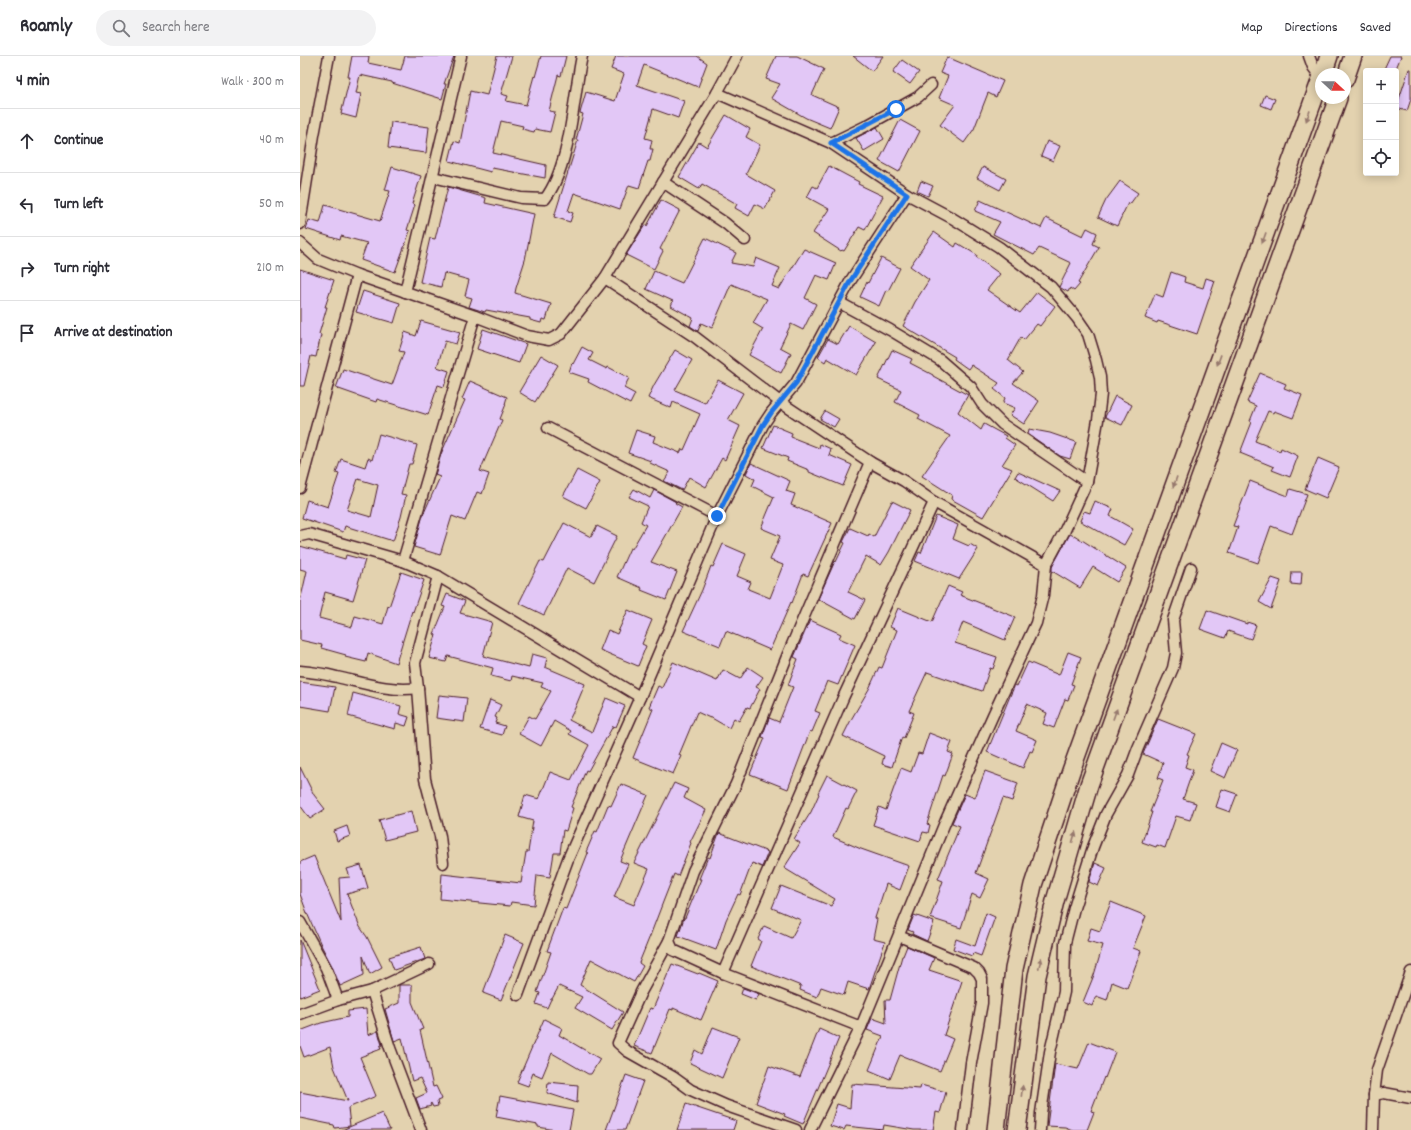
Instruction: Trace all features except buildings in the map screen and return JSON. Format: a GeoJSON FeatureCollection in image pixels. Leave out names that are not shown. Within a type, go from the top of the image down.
{"type":"FeatureCollection","features":[{"type":"Feature","properties":{"kind":"highway"},"geometry":{"type":"LineString","coordinates":[[1325,68],[1329,56]]}},
{"type":"Feature","properties":{"kind":"highway"},"geometry":{"type":"LineString","coordinates":[[1349,68],[1353,56]]}},
{"type":"Feature","properties":{"kind":"highway"},"geometry":{"type":"LineString","coordinates":[[996,1130],[1014,969],[1033,885],[1074,764],[1315,95]]}},
{"type":"Feature","properties":{"kind":"highway"},"geometry":{"type":"LineString","coordinates":[[1017,1130],[1037,976],[1055,901],[1089,785],[1336,104]]}},
{"type":"Feature","properties":{"kind":"street"},"geometry":{"type":"LineString","coordinates":[[300,224],[314,135],[329,56]]}},
{"type":"Feature","properties":{"kind":"street"},"geometry":{"type":"LineString","coordinates":[[405,292],[461,56]]}},
{"type":"Feature","properties":{"kind":"street"},"geometry":{"type":"LineString","coordinates":[[433,177],[521,198],[544,198],[551,190],[560,169],[571,126],[582,56]]}},
{"type":"Feature","properties":{"kind":"street"},"geometry":{"type":"LineString","coordinates":[[300,243],[318,259],[356,275],[475,316],[527,336],[549,340],[561,334],[605,278],[717,93],[737,56]]}},
{"type":"Feature","properties":{"kind":"street"},"geometry":{"type":"LineString","coordinates":[[1309,56],[1315,70]]}},
{"type":"Feature","properties":{"kind":"street"},"geometry":{"type":"LineString","coordinates":[[831,143],[866,126],[918,97],[931,85]]}},
{"type":"Feature","properties":{"kind":"street"},"geometry":{"type":"LineString","coordinates":[[717,93],[831,143],[907,194],[952,218],[1005,252],[1051,287],[1077,318],[1088,334],[1100,377],[1101,394],[1098,420],[1087,482],[1065,530],[1046,565],[1043,595],[1036,623],[946,820],[861,1027],[810,1130]]}},
{"type":"Feature","properties":{"kind":"street"},"geometry":{"type":"LineString","coordinates":[[663,182],[725,223],[745,240]]}},
{"type":"Feature","properties":{"kind":"street"},"geometry":{"type":"LineString","coordinates":[[518,995],[568,859],[640,698],[717,516],[763,425],[796,383],[851,280],[907,194]]}},
{"type":"Feature","properties":{"kind":"street"},"geometry":{"type":"LineString","coordinates":[[300,488],[356,275]]}},
{"type":"Feature","properties":{"kind":"street"},"geometry":{"type":"LineString","coordinates":[[605,278],[695,337],[780,402],[870,462],[904,481],[934,502],[1046,565]]}},
{"type":"Feature","properties":{"kind":"street"},"geometry":{"type":"LineString","coordinates":[[840,303],[890,330],[940,360],[971,387],[982,404],[1002,424],[1087,482]]}},
{"type":"Feature","properties":{"kind":"street"},"geometry":{"type":"LineString","coordinates":[[403,561],[475,316]]}},
{"type":"Feature","properties":{"kind":"street"},"geometry":{"type":"LineString","coordinates":[[548,428],[717,516]]}},
{"type":"Feature","properties":{"kind":"street"},"geometry":{"type":"LineString","coordinates":[[796,1130],[727,1106],[691,1090],[673,1077],[627,1051],[618,1043],[641,992],[669,941],[693,871],[736,784],[788,654],[870,462]]}},
{"type":"Feature","properties":{"kind":"street"},"geometry":{"type":"LineString","coordinates":[[723,973],[843,698],[934,502]]}},
{"type":"Feature","properties":{"kind":"street"},"geometry":{"type":"LineString","coordinates":[[300,536],[309,534],[403,561],[438,576],[640,698]]}},
{"type":"Feature","properties":{"kind":"street"},"geometry":{"type":"LineString","coordinates":[[1040,1130],[1050,1052],[1064,992],[1065,943],[1074,908],[1093,847],[1106,814],[1128,775],[1173,668],[1176,653],[1173,620],[1191,568]]}},
{"type":"Feature","properties":{"kind":"street"},"geometry":{"type":"LineString","coordinates":[[438,576],[415,663],[425,779],[440,836],[443,863]]}},
{"type":"Feature","properties":{"kind":"street"},"geometry":{"type":"LineString","coordinates":[[300,670],[337,677],[374,687],[399,688],[405,690],[418,688]]}},
{"type":"Feature","properties":{"kind":"street"},"geometry":{"type":"LineString","coordinates":[[300,922],[326,968],[338,1000]]}},
{"type":"Feature","properties":{"kind":"street"},"geometry":{"type":"LineString","coordinates":[[899,936],[974,968],[979,972],[982,979],[982,1004],[971,1063],[963,1130]]}},
{"type":"Feature","properties":{"kind":"street"},"geometry":{"type":"LineString","coordinates":[[669,941],[672,950],[723,973],[861,1027]]}},
{"type":"Feature","properties":{"kind":"street"},"geometry":{"type":"LineString","coordinates":[[300,1014],[338,1000],[372,991],[429,964]]}},
{"type":"Feature","properties":{"kind":"street"},"geometry":{"type":"LineString","coordinates":[[1373,1130],[1374,1095],[1377,1070],[1408,985],[1411,972]]}},
{"type":"Feature","properties":{"kind":"street"},"geometry":{"type":"LineString","coordinates":[[372,991],[390,1048],[421,1130]]}},
{"type":"Feature","properties":{"kind":"street"},"geometry":{"type":"LineString","coordinates":[[1374,1095],[1384,1093],[1411,1098]]}},
{"type":"Feature","properties":{"kind":"route"},"geometry":{"type":"LineString","coordinates":[[717,516],[763,425],[796,383],[851,280],[907,194],[831,143],[896,109]]}}]}
